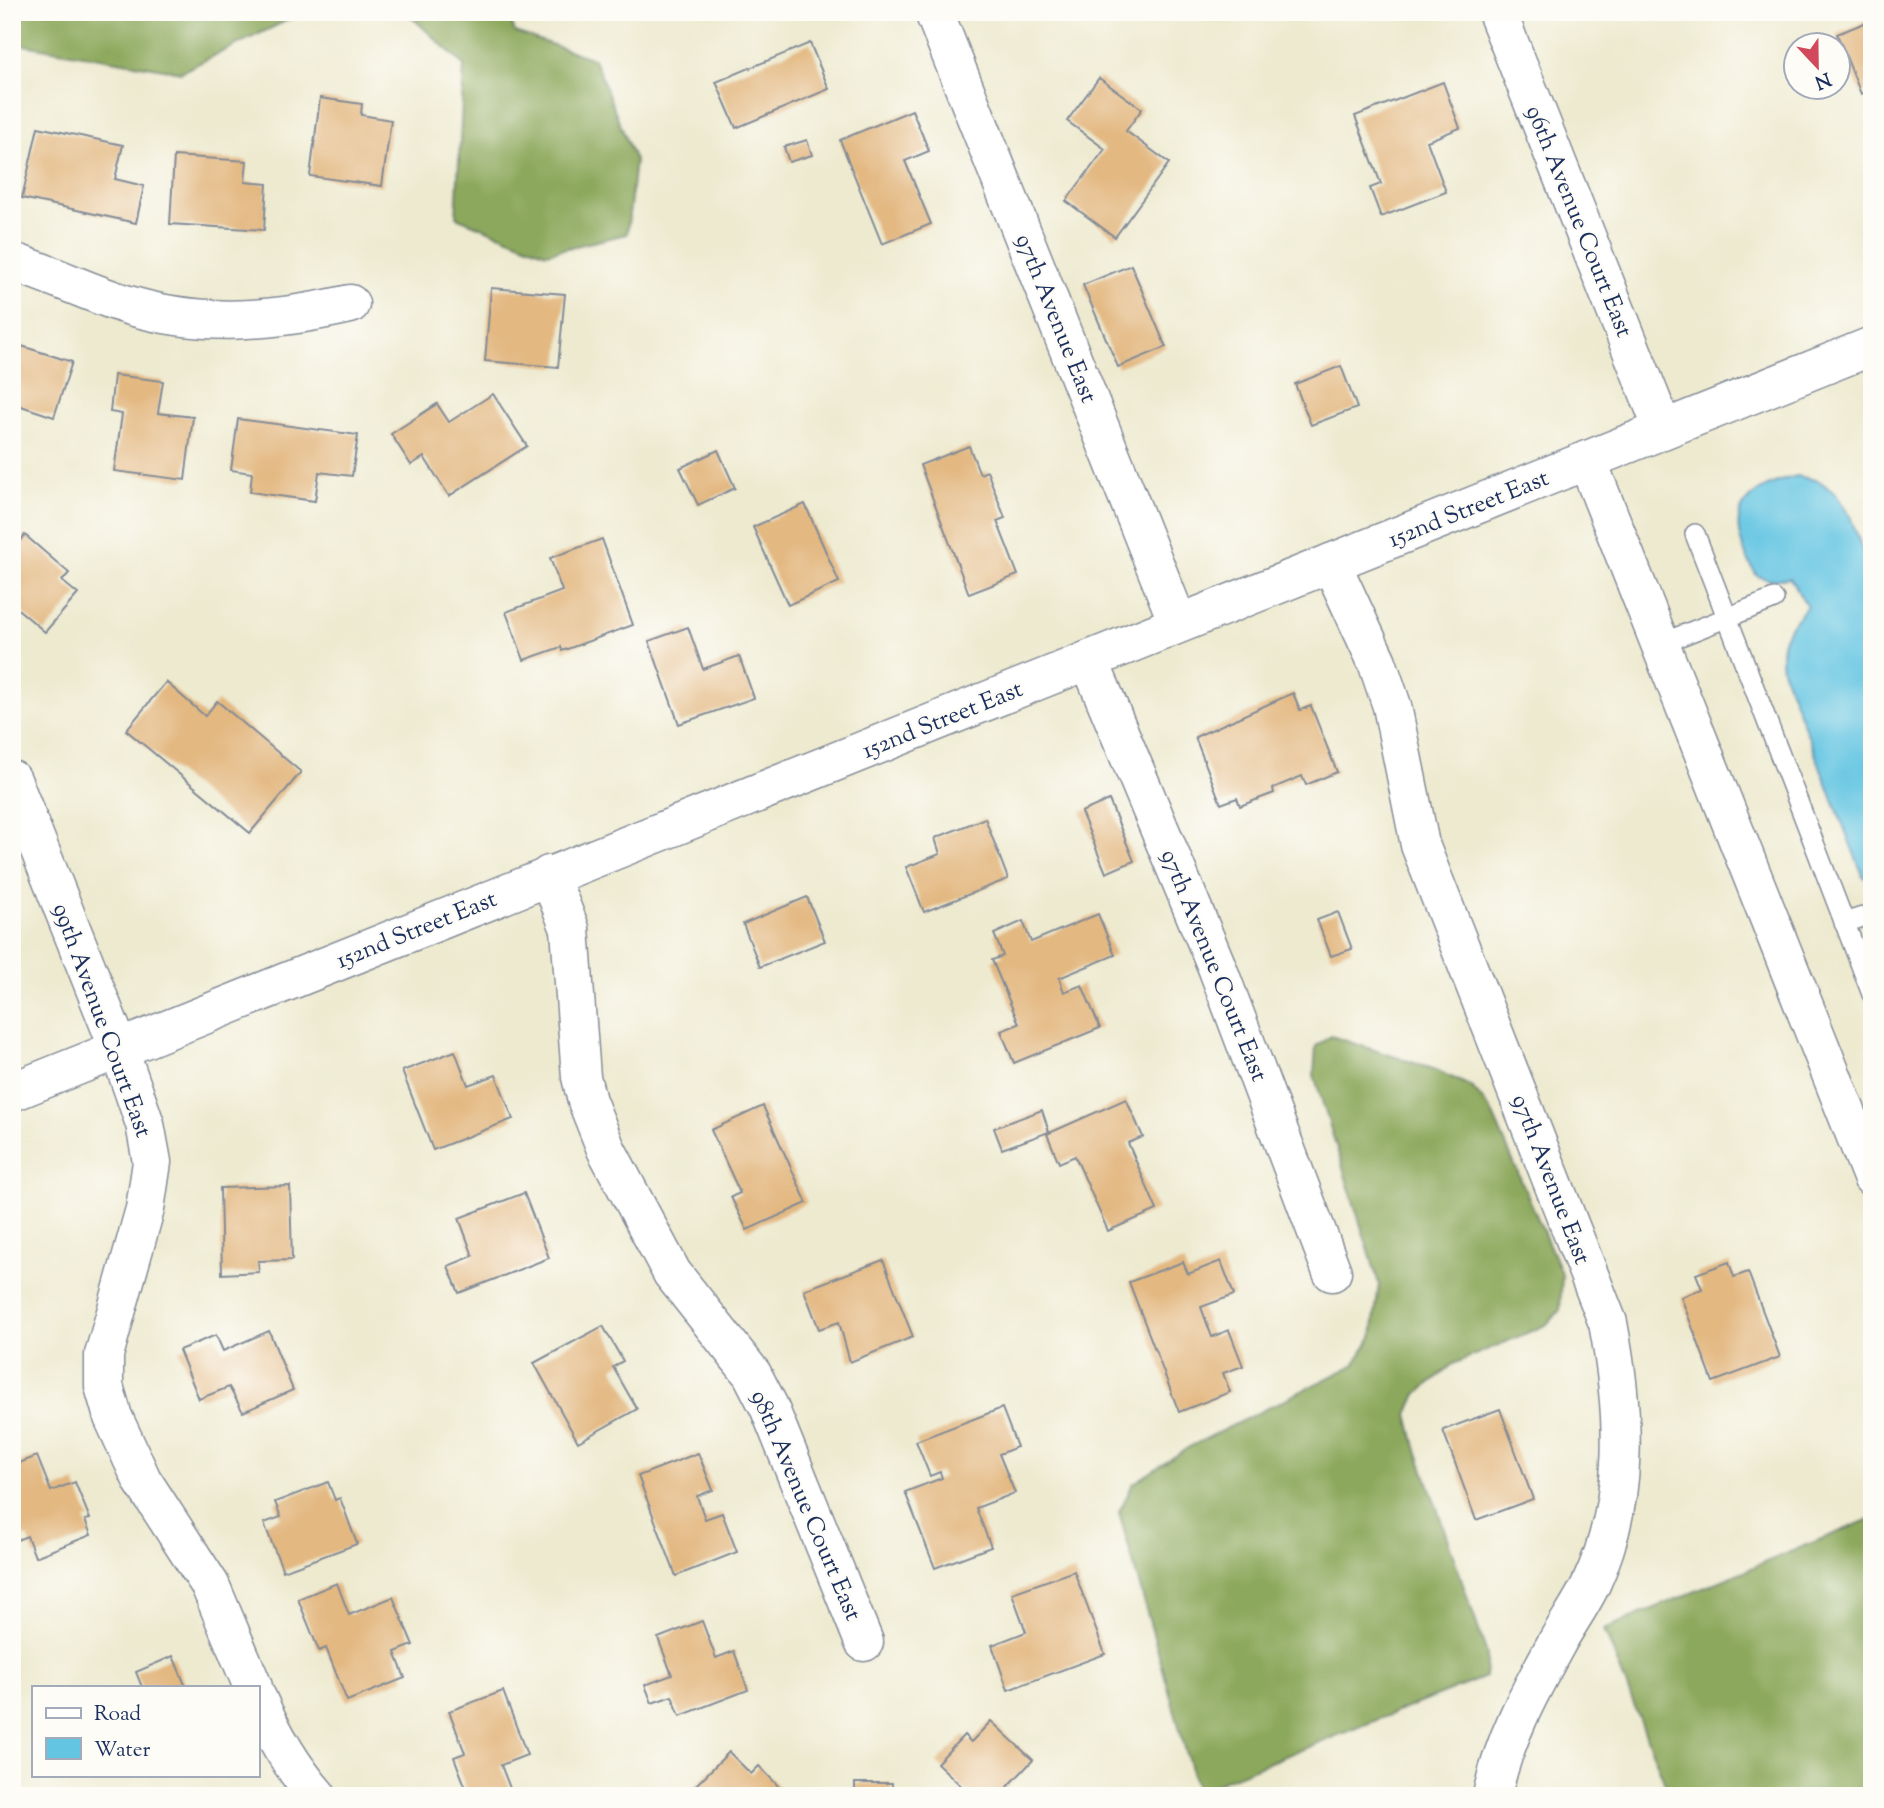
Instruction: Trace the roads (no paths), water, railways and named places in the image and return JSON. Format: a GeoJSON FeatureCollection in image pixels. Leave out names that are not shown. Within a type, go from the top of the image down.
{"type":"FeatureCollection","features":[{"type":"Feature","properties":{"kind":"street","name":"97th Avenue East"},"geometry":{"type":"LineString","coordinates":[[934,12],[1178,623]]}},
{"type":"Feature","properties":{"kind":"street","name":"96th Avenue Court East"},"geometry":{"type":"LineString","coordinates":[[1497,12],[1663,429]]}},
{"type":"Feature","properties":{"kind":"street"},"geometry":{"type":"LineString","coordinates":[[12,262],[53,275],[127,305],[196,319],[265,320],[350,304]]}},
{"type":"Feature","properties":{"kind":"street","name":"152nd Street East"},"geometry":{"type":"LineString","coordinates":[[12,1092],[1872,346]]}},
{"type":"Feature","properties":{"kind":"street"},"geometry":{"type":"LineString","coordinates":[[1587,460],[1872,1177]]}},
{"type":"Feature","properties":{"kind":"street","name":"97th Avenue East"},"geometry":{"type":"LineString","coordinates":[[1331,563],[1377,663],[1392,706],[1420,845],[1608,1323],[1618,1378],[1623,1425],[1620,1477],[1612,1525],[1591,1584],[1507,1739],[1492,1796]]}},
{"type":"Feature","properties":{"kind":"street","name":"97th Avenue Court East"},"geometry":{"type":"LineString","coordinates":[[1089,660],[1217,967],[1332,1272]]}},
{"type":"Feature","properties":{"kind":"street","name":"99th Avenue Court East"},"geometry":{"type":"LineString","coordinates":[[12,780],[119,1049],[145,1124],[152,1162],[145,1209],[104,1355],[104,1386],[113,1417],[142,1480],[209,1585],[253,1686]]}},
{"type":"Feature","properties":{"kind":"street","name":"98th Avenue Court East"},"geometry":{"type":"LineString","coordinates":[[549,876],[570,929],[581,1077],[606,1149],[673,1273],[752,1374],[764,1396],[864,1642]]}},
{"type":"Feature","properties":{"kind":"street"},"geometry":{"type":"LineString","coordinates":[[259,1703],[273,1735],[298,1774],[317,1796]]}},
{"type":"Feature","properties":{"kind":"lane"},"geometry":{"type":"LineString","coordinates":[[1695,534],[1872,994]]}},
{"type":"Feature","properties":{"kind":"lane"},"geometry":{"type":"LineString","coordinates":[[1660,644],[1774,599]]}},
{"type":"Feature","properties":{"kind":"lane"},"geometry":{"type":"LineString","coordinates":[[1844,923],[1872,914]]}},
{"type":"Feature","properties":{"kind":"water"},"geometry":{"type":"Polygon","coordinates":[[[1797,476],[1819,481],[1835,493],[1850,516],[1872,577],[1872,883],[1863,876],[1782,669],[1783,641],[1789,628],[1807,606],[1790,578],[1770,580],[1757,576],[1740,539],[1738,524],[1741,511],[1748,500],[1759,491],[1797,476]]]}}]}
